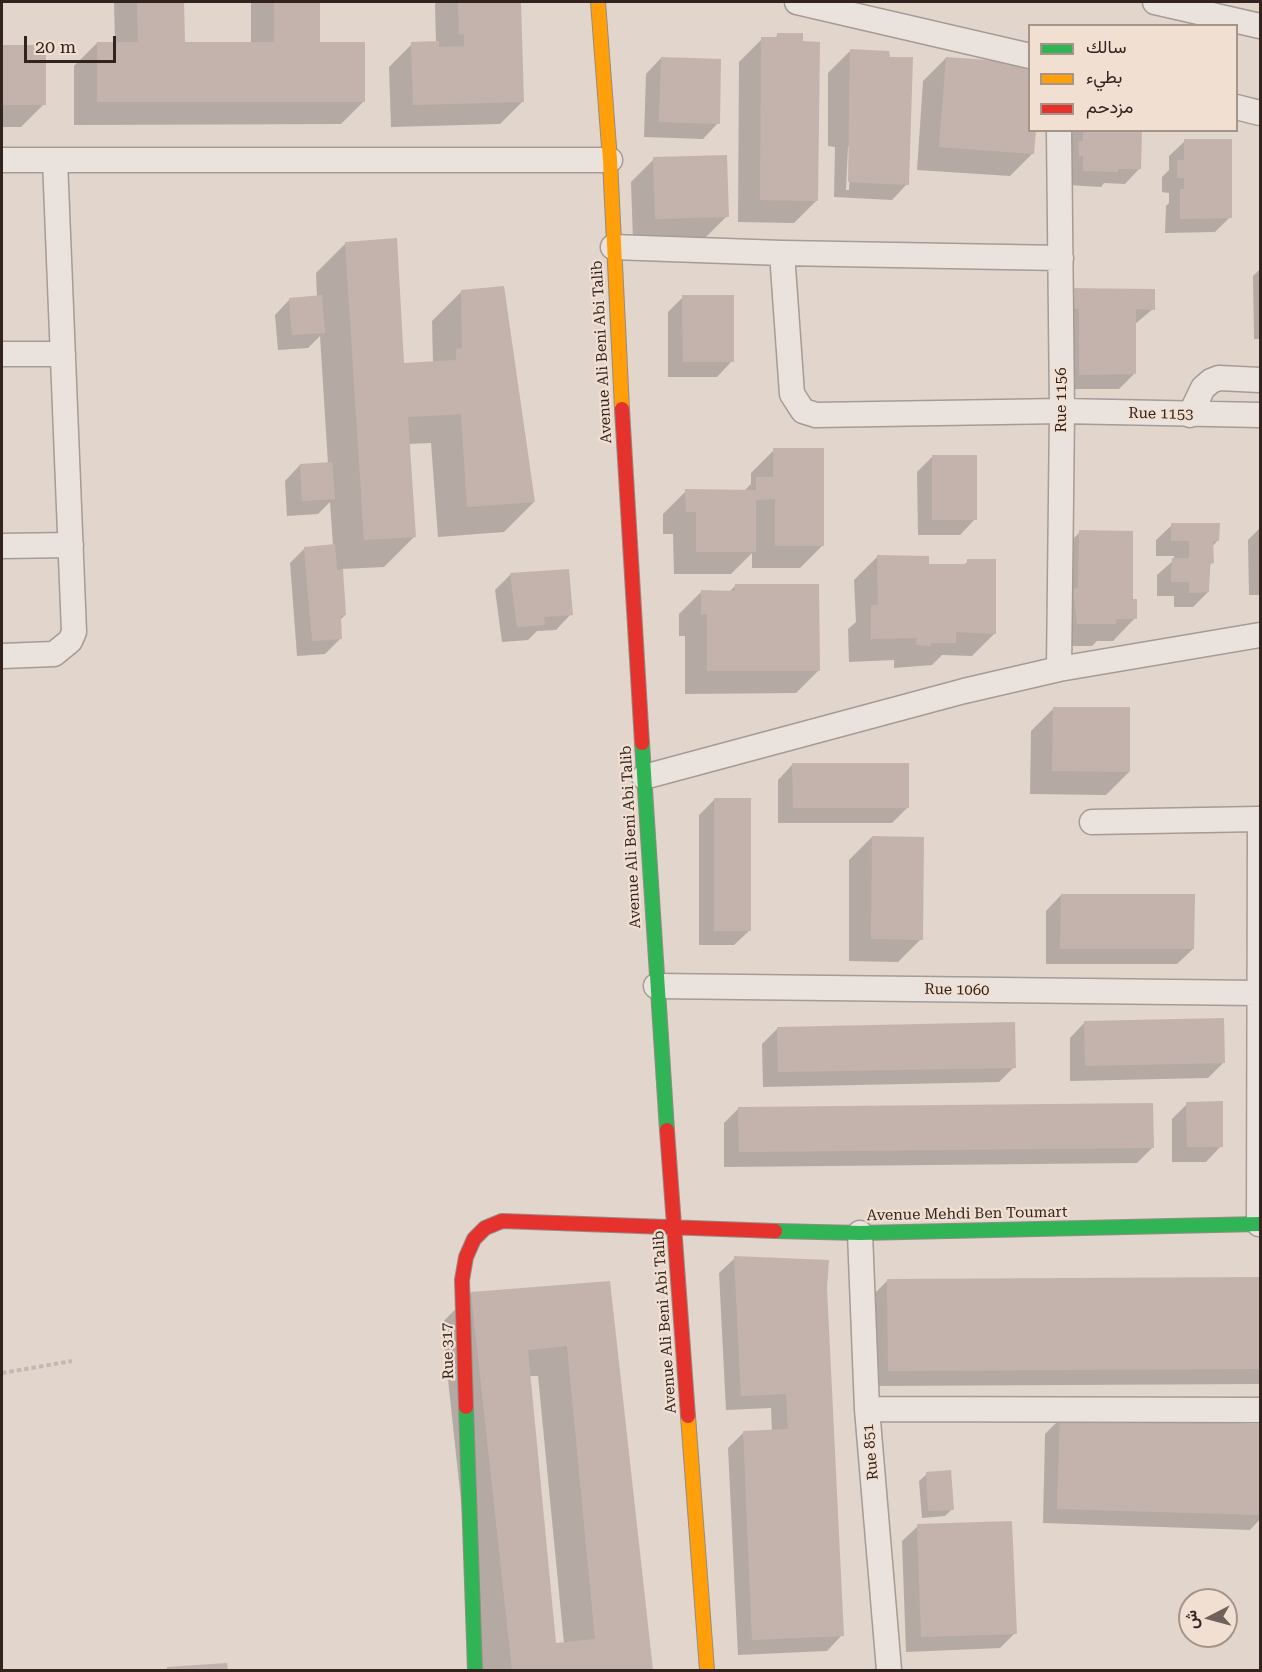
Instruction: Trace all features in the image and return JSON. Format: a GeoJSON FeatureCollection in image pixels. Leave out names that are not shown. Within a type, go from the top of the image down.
{"type":"FeatureCollection","features":[{"type":"Feature","properties":{"kind":"street","name":"Avenue Ali Beni Abi Talib"},"geometry":{"type":"LineString","coordinates":[[598,2],[610,160],[613,247],[656,986],[707,1671]]}},
{"type":"Feature","properties":{"kind":"street"},"geometry":{"type":"LineString","coordinates":[[797,2],[1028,56]]}},
{"type":"Feature","properties":{"kind":"street"},"geometry":{"type":"LineString","coordinates":[[1155,2],[1260,26]]}},
{"type":"Feature","properties":{"kind":"street"},"geometry":{"type":"LineString","coordinates":[[1238,108],[1260,113]]}},
{"type":"Feature","properties":{"kind":"street","name":"Rue 1156"},"geometry":{"type":"LineString","coordinates":[[1059,132],[1062,411],[1059,669]]}},
{"type":"Feature","properties":{"kind":"street"},"geometry":{"type":"LineString","coordinates":[[2,160],[610,160]]}},
{"type":"Feature","properties":{"kind":"street"},"geometry":{"type":"LineString","coordinates":[[2,656],[54,654],[70,641],[74,621],[55,160]]}},
{"type":"Feature","properties":{"kind":"street"},"geometry":{"type":"LineString","coordinates":[[613,247],[782,253],[1061,258]]}},
{"type":"Feature","properties":{"kind":"street","name":"Rue 1153"},"geometry":{"type":"LineString","coordinates":[[782,253],[792,394],[803,411],[816,415],[1062,411],[1260,415]]}},
{"type":"Feature","properties":{"kind":"street"},"geometry":{"type":"LineString","coordinates":[[2,354],[63,354]]}},
{"type":"Feature","properties":{"kind":"street"},"geometry":{"type":"LineString","coordinates":[[1190,415],[1203,388],[1211,381],[1219,378],[1260,380]]}},
{"type":"Feature","properties":{"kind":"street"},"geometry":{"type":"LineString","coordinates":[[2,546],[71,545]]}},
{"type":"Feature","properties":{"kind":"street"},"geometry":{"type":"LineString","coordinates":[[644,777],[964,691],[1059,669],[1260,635]]}},
{"type":"Feature","properties":{"kind":"street"},"geometry":{"type":"LineString","coordinates":[[1092,822],[1260,819],[1258,993],[1260,1224]]}},
{"type":"Feature","properties":{"kind":"street","name":"Rue 1060"},"geometry":{"type":"LineString","coordinates":[[656,986],[1258,993]]}},
{"type":"Feature","properties":{"kind":"street","name":"Rue 317"},"geometry":{"type":"LineString","coordinates":[[475,1671],[462,1280],[466,1257],[474,1239],[485,1228],[502,1221],[674,1229]]}},
{"type":"Feature","properties":{"kind":"street","name":"Avenue Mehdi Ben Toumart"},"geometry":{"type":"LineString","coordinates":[[674,1229],[860,1233],[1260,1224]]}},
{"type":"Feature","properties":{"kind":"street","name":"Rue 851"},"geometry":{"type":"LineString","coordinates":[[860,1233],[867,1408],[889,1671]]}},
{"type":"Feature","properties":{"kind":"street"},"geometry":{"type":"LineString","coordinates":[[867,1408],[1260,1410]]}},
{"type":"Feature","properties":{"kind":"path"},"geometry":{"type":"LineString","coordinates":[[2,1373],[72,1361]]}},
{"type":"Feature","properties":{"kind":"building"},"geometry":{"type":"Polygon","coordinates":[[[137,2],[184,2],[185,42],[274,42],[274,2],[320,2],[320,42],[365,42],[365,102],[97,102],[97,42],[138,42],[137,2]]]}},
{"type":"Feature","properties":{"kind":"building"},"geometry":{"type":"Polygon","coordinates":[[[458,2],[521,2],[524,102],[413,105],[411,42],[439,41],[439,47],[464,46],[464,34],[459,35],[458,2]]]}},
{"type":"Feature","properties":{"kind":"building"},"geometry":{"type":"Polygon","coordinates":[[[777,33],[803,33],[803,41],[820,42],[818,201],[760,200],[761,37],[777,37],[777,33]]]}},
{"type":"Feature","properties":{"kind":"building"},"geometry":{"type":"Polygon","coordinates":[[[2,45],[46,45],[46,105],[2,105],[2,45]]]}},
{"type":"Feature","properties":{"kind":"building"},"geometry":{"type":"Polygon","coordinates":[[[850,49],[889,51],[890,57],[913,57],[909,185],[848,182],[850,49]]]}},
{"type":"Feature","properties":{"kind":"building"},"geometry":{"type":"Polygon","coordinates":[[[661,57],[721,59],[720,124],[659,122],[661,57]]]}},
{"type":"Feature","properties":{"kind":"building"},"geometry":{"type":"Polygon","coordinates":[[[946,57],[1028,63],[1028,132],[1036,132],[1034,154],[939,147],[946,57]]]}},
{"type":"Feature","properties":{"kind":"building"},"geometry":{"type":"Polygon","coordinates":[[[1083,132],[1142,132],[1141,169],[1118,169],[1118,172],[1083,171],[1083,156],[1079,156],[1078,141],[1083,141],[1083,132]]]}},
{"type":"Feature","properties":{"kind":"building"},"geometry":{"type":"Polygon","coordinates":[[[1184,139],[1232,139],[1232,218],[1180,219],[1180,189],[1184,189],[1184,178],[1177,178],[1177,160],[1184,160],[1184,139]]]}},
{"type":"Feature","properties":{"kind":"building"},"geometry":{"type":"Polygon","coordinates":[[[727,155],[729,217],[655,219],[653,157],[727,155]]]}},
{"type":"Feature","properties":{"kind":"building"},"geometry":{"type":"Polygon","coordinates":[[[397,238],[404,363],[456,360],[456,349],[462,348],[461,290],[504,286],[535,502],[467,507],[461,414],[408,417],[416,537],[364,540],[345,242],[397,238]]]}},
{"type":"Feature","properties":{"kind":"building"},"geometry":{"type":"Polygon","coordinates":[[[1066,288],[1155,289],[1155,310],[1136,309],[1136,374],[1079,375],[1079,309],[1065,308],[1066,288]]]}},
{"type":"Feature","properties":{"kind":"building"},"geometry":{"type":"Polygon","coordinates":[[[322,295],[325,333],[292,335],[289,298],[322,295]]]}},
{"type":"Feature","properties":{"kind":"building"},"geometry":{"type":"Polygon","coordinates":[[[682,295],[734,295],[734,362],[683,362],[682,295]]]}},
{"type":"Feature","properties":{"kind":"building"},"geometry":{"type":"Polygon","coordinates":[[[773,448],[824,448],[824,546],[775,546],[775,499],[756,500],[756,552],[696,552],[696,512],[686,512],[685,489],[756,490],[756,477],[773,477],[773,448]]]}},
{"type":"Feature","properties":{"kind":"building"},"geometry":{"type":"Polygon","coordinates":[[[932,455],[977,455],[977,520],[932,520],[932,455]]]}},
{"type":"Feature","properties":{"kind":"building"},"geometry":{"type":"Polygon","coordinates":[[[332,462],[335,499],[302,501],[300,464],[332,462]]]}},
{"type":"Feature","properties":{"kind":"building"},"geometry":{"type":"Polygon","coordinates":[[[1171,523],[1220,523],[1219,541],[1213,541],[1214,563],[1210,564],[1209,592],[1189,593],[1189,582],[1171,582],[1172,558],[1189,558],[1189,541],[1171,541],[1171,523]]]}},
{"type":"Feature","properties":{"kind":"building"},"geometry":{"type":"Polygon","coordinates":[[[1079,530],[1133,531],[1133,599],[1137,599],[1137,619],[1116,619],[1116,624],[1077,624],[1073,589],[1078,588],[1079,530]]]}},
{"type":"Feature","properties":{"kind":"building"},"geometry":{"type":"Polygon","coordinates":[[[335,544],[337,570],[343,569],[346,615],[341,616],[342,639],[312,641],[304,547],[335,544]]]}},
{"type":"Feature","properties":{"kind":"building"},"geometry":{"type":"Polygon","coordinates":[[[877,555],[929,556],[929,564],[967,564],[967,559],[996,559],[996,634],[956,632],[956,643],[931,643],[931,646],[916,645],[917,638],[871,639],[871,605],[878,605],[877,555]]]}},
{"type":"Feature","properties":{"kind":"building"},"geometry":{"type":"Polygon","coordinates":[[[569,569],[573,615],[544,617],[545,625],[517,627],[510,573],[569,569]]]}},
{"type":"Feature","properties":{"kind":"building"},"geometry":{"type":"Polygon","coordinates":[[[735,584],[819,584],[820,671],[707,671],[707,614],[701,614],[701,590],[735,591],[735,584]]]}},
{"type":"Feature","properties":{"kind":"building"},"geometry":{"type":"Polygon","coordinates":[[[1053,707],[1130,707],[1130,772],[1052,771],[1053,707]]]}},
{"type":"Feature","properties":{"kind":"building"},"geometry":{"type":"Polygon","coordinates":[[[792,763],[909,763],[909,808],[793,808],[792,763]]]}},
{"type":"Feature","properties":{"kind":"building"},"geometry":{"type":"Polygon","coordinates":[[[714,798],[751,798],[751,931],[714,931],[714,798]]]}},
{"type":"Feature","properties":{"kind":"building"},"geometry":{"type":"Polygon","coordinates":[[[872,836],[924,837],[923,940],[871,939],[872,836]]]}},
{"type":"Feature","properties":{"kind":"building"},"geometry":{"type":"Polygon","coordinates":[[[1061,894],[1195,894],[1194,949],[1060,949],[1061,894]]]}},
{"type":"Feature","properties":{"kind":"building"},"geometry":{"type":"Polygon","coordinates":[[[1224,1018],[1225,1063],[1085,1066],[1084,1021],[1224,1018]]]}},
{"type":"Feature","properties":{"kind":"building"},"geometry":{"type":"Polygon","coordinates":[[[1015,1022],[1016,1068],[778,1072],[777,1027],[1015,1022]]]}},
{"type":"Feature","properties":{"kind":"building"},"geometry":{"type":"Polygon","coordinates":[[[1223,1101],[1223,1147],[1187,1147],[1186,1102],[1223,1101]]]}},
{"type":"Feature","properties":{"kind":"building"},"geometry":{"type":"Polygon","coordinates":[[[1153,1103],[1154,1148],[739,1152],[738,1107],[1153,1103]]]}},
{"type":"Feature","properties":{"kind":"building"},"geometry":{"type":"Polygon","coordinates":[[[734,1256],[829,1260],[827,1288],[844,1636],[752,1640],[743,1431],[788,1429],[786,1394],[741,1396],[734,1256]]]}},
{"type":"Feature","properties":{"kind":"building"},"geometry":{"type":"Polygon","coordinates":[[[1260,1277],[1260,1369],[888,1371],[887,1279],[1260,1277]]]}},
{"type":"Feature","properties":{"kind":"building"},"geometry":{"type":"Polygon","coordinates":[[[610,1281],[653,1670],[512,1670],[471,1292],[610,1281]],[[567,1346],[528,1350],[556,1643],[595,1639],[567,1346]]]}},
{"type":"Feature","properties":{"kind":"building"},"geometry":{"type":"Polygon","coordinates":[[[1060,1417],[1260,1424],[1260,1515],[1057,1509],[1060,1417]]]}},
{"type":"Feature","properties":{"kind":"building"},"geometry":{"type":"Polygon","coordinates":[[[951,1470],[954,1510],[928,1511],[926,1472],[951,1470]]]}},
{"type":"Feature","properties":{"kind":"building"},"geometry":{"type":"Polygon","coordinates":[[[1012,1521],[1017,1634],[921,1637],[917,1524],[1012,1521]]]}},
{"type":"Feature","properties":{"kind":"building"},"geometry":{"type":"Polygon","coordinates":[[[227,1663],[228,1670],[167,1670],[167,1667],[227,1663]]]}},
{"type":"Feature","properties":{"kind":"traffic: fast"},"geometry":{"type":"LineString","coordinates":[[642,743],[667,1130]]}},
{"type":"Feature","properties":{"kind":"traffic: fast"},"geometry":{"type":"LineString","coordinates":[[775,1231],[860,1233],[1260,1224]]}},
{"type":"Feature","properties":{"kind":"traffic: fast"},"geometry":{"type":"LineString","coordinates":[[466,1407],[475,1670]]}},
{"type":"Feature","properties":{"kind":"traffic: slow"},"geometry":{"type":"LineString","coordinates":[[598,2],[610,160],[622,409]]}},
{"type":"Feature","properties":{"kind":"traffic: slow"},"geometry":{"type":"LineString","coordinates":[[688,1416],[707,1670]]}},
{"type":"Feature","properties":{"kind":"traffic: jam"},"geometry":{"type":"LineString","coordinates":[[622,409],[642,743]]}},
{"type":"Feature","properties":{"kind":"traffic: jam"},"geometry":{"type":"LineString","coordinates":[[667,1130],[688,1416]]}},
{"type":"Feature","properties":{"kind":"traffic: jam"},"geometry":{"type":"LineString","coordinates":[[466,1407],[462,1280],[466,1257],[474,1239],[485,1228],[502,1221],[775,1231]]}}]}
